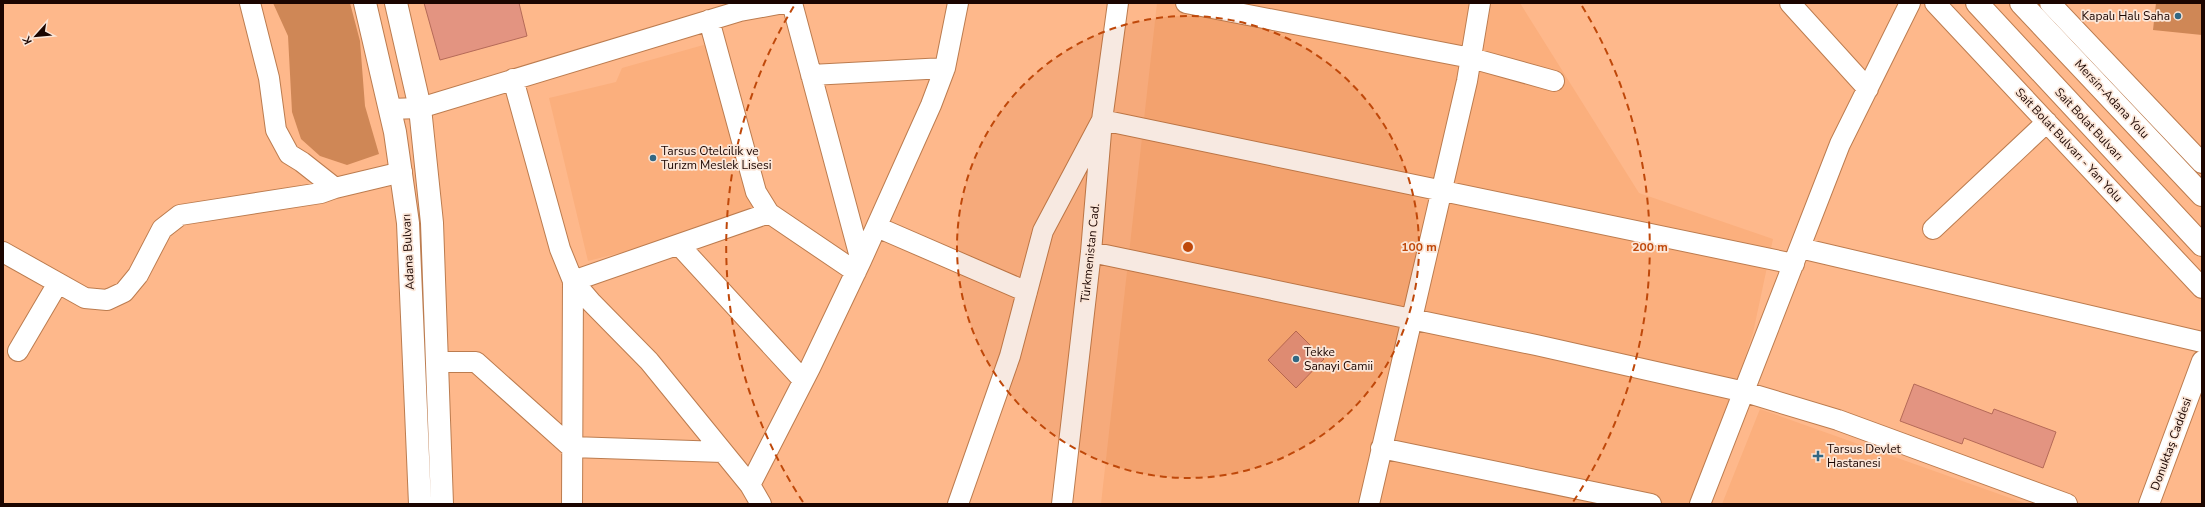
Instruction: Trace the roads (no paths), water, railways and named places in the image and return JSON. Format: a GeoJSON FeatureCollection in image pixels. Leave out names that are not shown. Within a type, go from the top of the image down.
{"type":"FeatureCollection","features":[{"type":"Feature","properties":{"kind":"main road","name":"Adana Bulvarı"},"geometry":{"type":"LineString","coordinates":[[365,3],[390,109],[402,172],[408,223],[420,504]]}},
{"type":"Feature","properties":{"kind":"main road","name":"Adana Bulvarı"},"geometry":{"type":"LineString","coordinates":[[396,3],[420,108],[432,223],[442,504]]}},
{"type":"Feature","properties":{"kind":"main road","name":"Sait Bolat Bulvarı"},"geometry":{"type":"LineString","coordinates":[[1977,3],[2202,245]]}},
{"type":"Feature","properties":{"kind":"main road","name":"Mersin-Adana Yolu"},"geometry":{"type":"LineString","coordinates":[[2021,3],[2202,195]]}},
{"type":"Feature","properties":{"kind":"street"},"geometry":{"type":"LineString","coordinates":[[250,3],[269,78],[276,130],[289,154],[302,162],[335,188]]}},
{"type":"Feature","properties":{"kind":"street"},"geometry":{"type":"LineString","coordinates":[[390,109],[420,108],[740,11],[784,3]]}},
{"type":"Feature","properties":{"kind":"street"},"geometry":{"type":"LineString","coordinates":[[792,3],[858,267]]}},
{"type":"Feature","properties":{"kind":"street"},"geometry":{"type":"LineString","coordinates":[[750,485],[804,380],[877,227],[945,68],[958,3]]}},
{"type":"Feature","properties":{"kind":"street","name":"Türkmenistan Cad."},"geometry":{"type":"LineString","coordinates":[[1062,504],[1091,252],[1102,120],[1118,3]]}},
{"type":"Feature","properties":{"kind":"street"},"geometry":{"type":"LineString","coordinates":[[1186,3],[1471,58],[1554,81]]}},
{"type":"Feature","properties":{"kind":"street"},"geometry":{"type":"LineString","coordinates":[[1369,504],[1471,58],[1480,3]]}},
{"type":"Feature","properties":{"kind":"street"},"geometry":{"type":"LineString","coordinates":[[1790,3],[1868,88]]}},
{"type":"Feature","properties":{"kind":"street"},"geometry":{"type":"LineString","coordinates":[[1700,504],[1745,392],[1840,144],[1910,3]]}},
{"type":"Feature","properties":{"kind":"street","name":"Sait Bolat Bulvarı - Yan Yolu"},"geometry":{"type":"LineString","coordinates":[[1935,3],[2202,288]]}},
{"type":"Feature","properties":{"kind":"street"},"geometry":{"type":"LineString","coordinates":[[2050,3],[2202,163]]}},
{"type":"Feature","properties":{"kind":"street"},"geometry":{"type":"LineString","coordinates":[[709,20],[754,184],[769,213],[858,267]]}},
{"type":"Feature","properties":{"kind":"street"},"geometry":{"type":"LineString","coordinates":[[811,75],[945,68]]}},
{"type":"Feature","properties":{"kind":"street"},"geometry":{"type":"LineString","coordinates":[[513,79],[560,249],[574,281],[591,302],[649,361],[750,485],[761,504]]}},
{"type":"Feature","properties":{"kind":"street"},"geometry":{"type":"LineString","coordinates":[[958,504],[1010,356],[1043,231],[1102,120],[1441,190],[1797,256],[2202,342]]}},
{"type":"Feature","properties":{"kind":"street"},"geometry":{"type":"LineString","coordinates":[[1933,229],[2047,122]]}},
{"type":"Feature","properties":{"kind":"street"},"geometry":{"type":"LineString","coordinates":[[3,252],[86,298],[107,300],[124,292],[138,275],[162,229],[180,215],[321,193],[335,188],[402,172]]}},
{"type":"Feature","properties":{"kind":"street"},"geometry":{"type":"LineString","coordinates":[[574,281],[769,213]]}},
{"type":"Feature","properties":{"kind":"street"},"geometry":{"type":"LineString","coordinates":[[877,227],[1026,292]]}},
{"type":"Feature","properties":{"kind":"street"},"geometry":{"type":"LineString","coordinates":[[679,244],[804,380]]}},
{"type":"Feature","properties":{"kind":"street"},"geometry":{"type":"LineString","coordinates":[[1091,252],[1411,318],[1745,392],[1838,420],[2067,504]]}},
{"type":"Feature","properties":{"kind":"street"},"geometry":{"type":"LineString","coordinates":[[572,504],[571,447],[574,281]]}},
{"type":"Feature","properties":{"kind":"street"},"geometry":{"type":"LineString","coordinates":[[18,351],[58,282]]}},
{"type":"Feature","properties":{"kind":"street","name":"Donuktaş Caddesi"},"geometry":{"type":"LineString","coordinates":[[2149,504],[2202,361]]}},
{"type":"Feature","properties":{"kind":"street"},"geometry":{"type":"LineString","coordinates":[[438,362],[476,362],[571,447],[723,452]]}},
{"type":"Feature","properties":{"kind":"street"},"geometry":{"type":"LineString","coordinates":[[1381,448],[1651,504]]}},
{"type":"Feature","properties":{"kind":"place","name":"Kapalı Halı Saha"},"geometry":{"type":"Point","coordinates":[2178,16]}},
{"type":"Feature","properties":{"kind":"place","name":"Tarsus Otelcilik ve Turizm Meslek Lisesi"},"geometry":{"type":"Point","coordinates":[653,158]}},
{"type":"Feature","properties":{"kind":"place","name":"Tekke Sanayi Camii"},"geometry":{"type":"Point","coordinates":[1296,359]}},
{"type":"Feature","properties":{"kind":"place","name":"Tarsus Devlet Hastanesi"},"geometry":{"type":"Point","coordinates":[1818,456]}}]}
